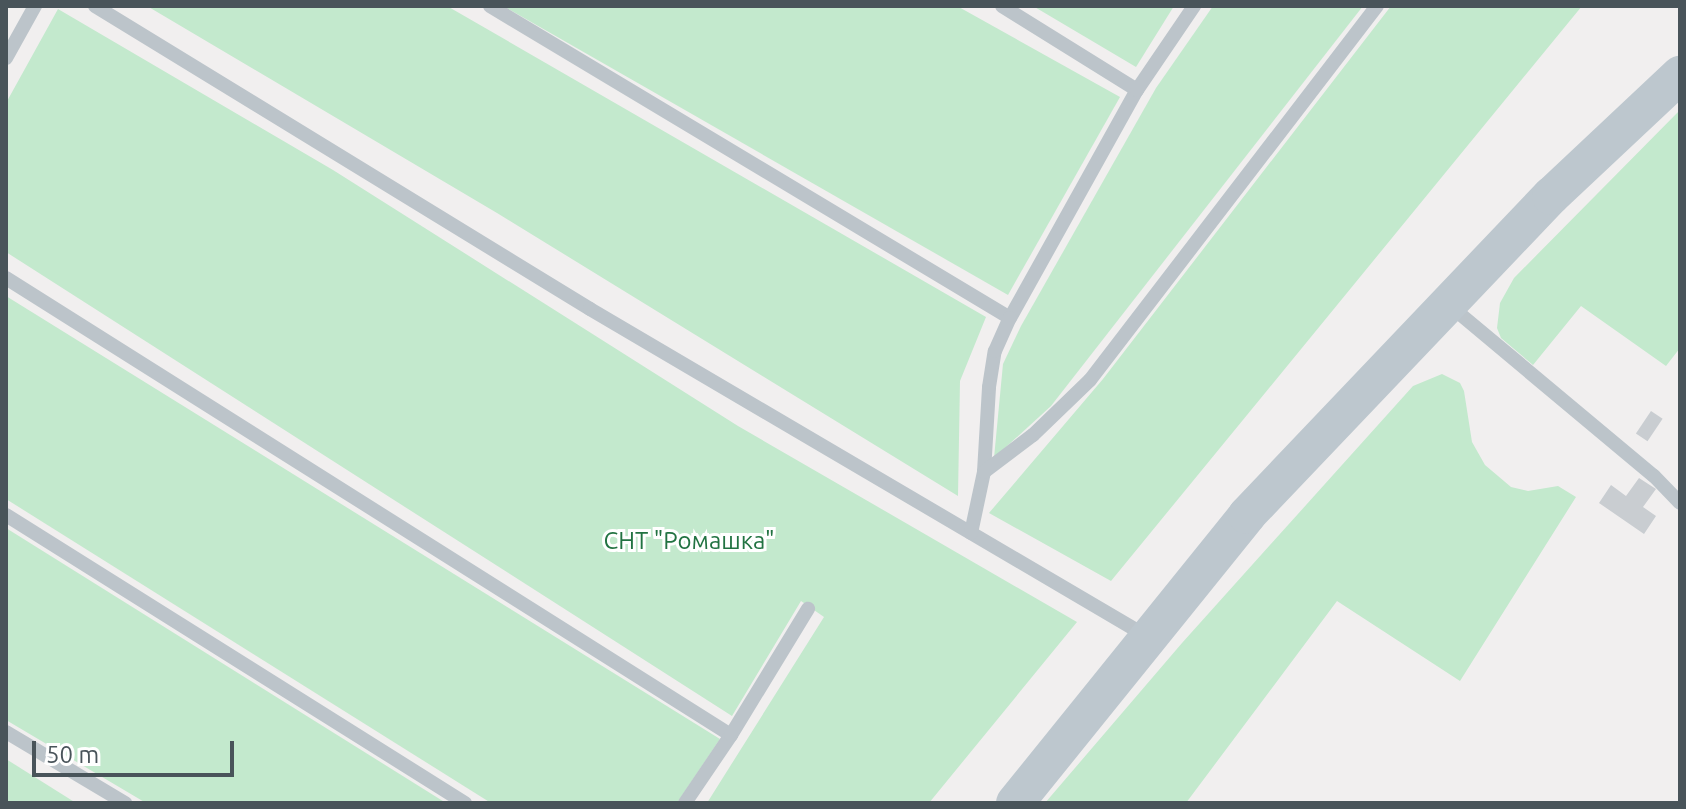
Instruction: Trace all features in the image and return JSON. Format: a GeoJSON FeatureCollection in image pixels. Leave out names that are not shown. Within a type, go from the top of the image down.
{"type":"FeatureCollection","features":[{"type":"Feature","properties":{"kind":"street"},"geometry":{"type":"LineString","coordinates":[[1015,803],[1247,515],[1551,196],[1680,75]]}},
{"type":"Feature","properties":{"kind":"lane"},"geometry":{"type":"LineString","coordinates":[[6,58],[35,6]]}},
{"type":"Feature","properties":{"kind":"lane"},"geometry":{"type":"LineString","coordinates":[[95,6],[590,309],[1149,637]]}},
{"type":"Feature","properties":{"kind":"lane"},"geometry":{"type":"LineString","coordinates":[[490,6],[1010,318]]}},
{"type":"Feature","properties":{"kind":"lane"},"geometry":{"type":"LineString","coordinates":[[1002,6],[1137,90]]}},
{"type":"Feature","properties":{"kind":"lane"},"geometry":{"type":"LineString","coordinates":[[971,533],[984,472],[989,387],[995,351],[1010,318],[1137,90],[1194,6]]}},
{"type":"Feature","properties":{"kind":"lane"},"geometry":{"type":"LineString","coordinates":[[984,472],[1033,435],[1090,380],[1377,6]]}},
{"type":"Feature","properties":{"kind":"lane"},"geometry":{"type":"LineString","coordinates":[[6,278],[731,735]]}},
{"type":"Feature","properties":{"kind":"lane"},"geometry":{"type":"LineString","coordinates":[[1448,304],[1654,476],[1680,503]]}},
{"type":"Feature","properties":{"kind":"lane"},"geometry":{"type":"LineString","coordinates":[[6,515],[465,803]]}},
{"type":"Feature","properties":{"kind":"lane"},"geometry":{"type":"LineString","coordinates":[[685,803],[731,735],[808,609]]}},
{"type":"Feature","properties":{"kind":"lane"},"geometry":{"type":"LineString","coordinates":[[6,732],[125,803]]}},
{"type":"Feature","properties":{"kind":"green space"},"geometry":{"type":"Polygon","coordinates":[[[147,6],[447,6],[986,317],[960,381],[958,496],[497,213],[147,6]]]}},
{"type":"Feature","properties":{"kind":"green space"},"geometry":{"type":"Polygon","coordinates":[[[503,6],[957,6],[1120,97],[1008,295],[503,6]]]}},
{"type":"Feature","properties":{"kind":"green space"},"geometry":{"type":"Polygon","coordinates":[[[1033,6],[1174,6],[1136,67],[1033,6]]]}},
{"type":"Feature","properties":{"kind":"green space"},"geometry":{"type":"Polygon","coordinates":[[[1213,6],[1363,6],[1051,406],[994,458],[1003,364],[1021,326],[1156,88],[1213,6]]]}},
{"type":"Feature","properties":{"kind":"green space"},"geometry":{"type":"Polygon","coordinates":[[[1391,6],[1582,6],[1111,581],[989,513],[1103,379],[1391,6]]]}},
{"type":"Feature","properties":{"kind":"green space","name":"СНТ \"Ромашка\""},"geometry":{"type":"Polygon","coordinates":[[[58,9],[333,170],[738,426],[1077,622],[929,803],[707,803],[824,617],[801,601],[732,716],[6,252],[6,103],[58,9]]]}},
{"type":"Feature","properties":{"kind":"green space"},"geometry":{"type":"Polygon","coordinates":[[[1680,110],[1680,348],[1666,366],[1581,306],[1533,365],[1501,338],[1497,328],[1500,303],[1514,278],[1680,110]]]}},
{"type":"Feature","properties":{"kind":"green space"},"geometry":{"type":"Polygon","coordinates":[[[6,296],[720,739],[677,803],[491,803],[6,499],[6,296]]]}},
{"type":"Feature","properties":{"kind":"green space"},"geometry":{"type":"Polygon","coordinates":[[[1442,374],[1460,383],[1464,391],[1472,442],[1485,465],[1511,487],[1528,491],[1558,486],[1576,497],[1460,681],[1337,601],[1186,803],[1045,803],[1182,643],[1413,386],[1442,374]]]}},
{"type":"Feature","properties":{"kind":"green space"},"geometry":{"type":"Polygon","coordinates":[[[6,528],[446,803],[146,803],[6,720],[6,528]]]}},
{"type":"Feature","properties":{"kind":"green space"},"geometry":{"type":"Polygon","coordinates":[[[6,759],[76,803],[6,803],[6,759]]]}},
{"type":"Feature","properties":{"kind":"building"},"geometry":{"type":"Polygon","coordinates":[[[1651,411],[1663,419],[1648,441],[1636,433],[1651,411]]]}},
{"type":"Feature","properties":{"kind":"building"},"geometry":{"type":"Polygon","coordinates":[[[1639,478],[1656,489],[1643,507],[1656,516],[1644,534],[1599,503],[1611,485],[1626,496],[1639,478]]]}}]}
